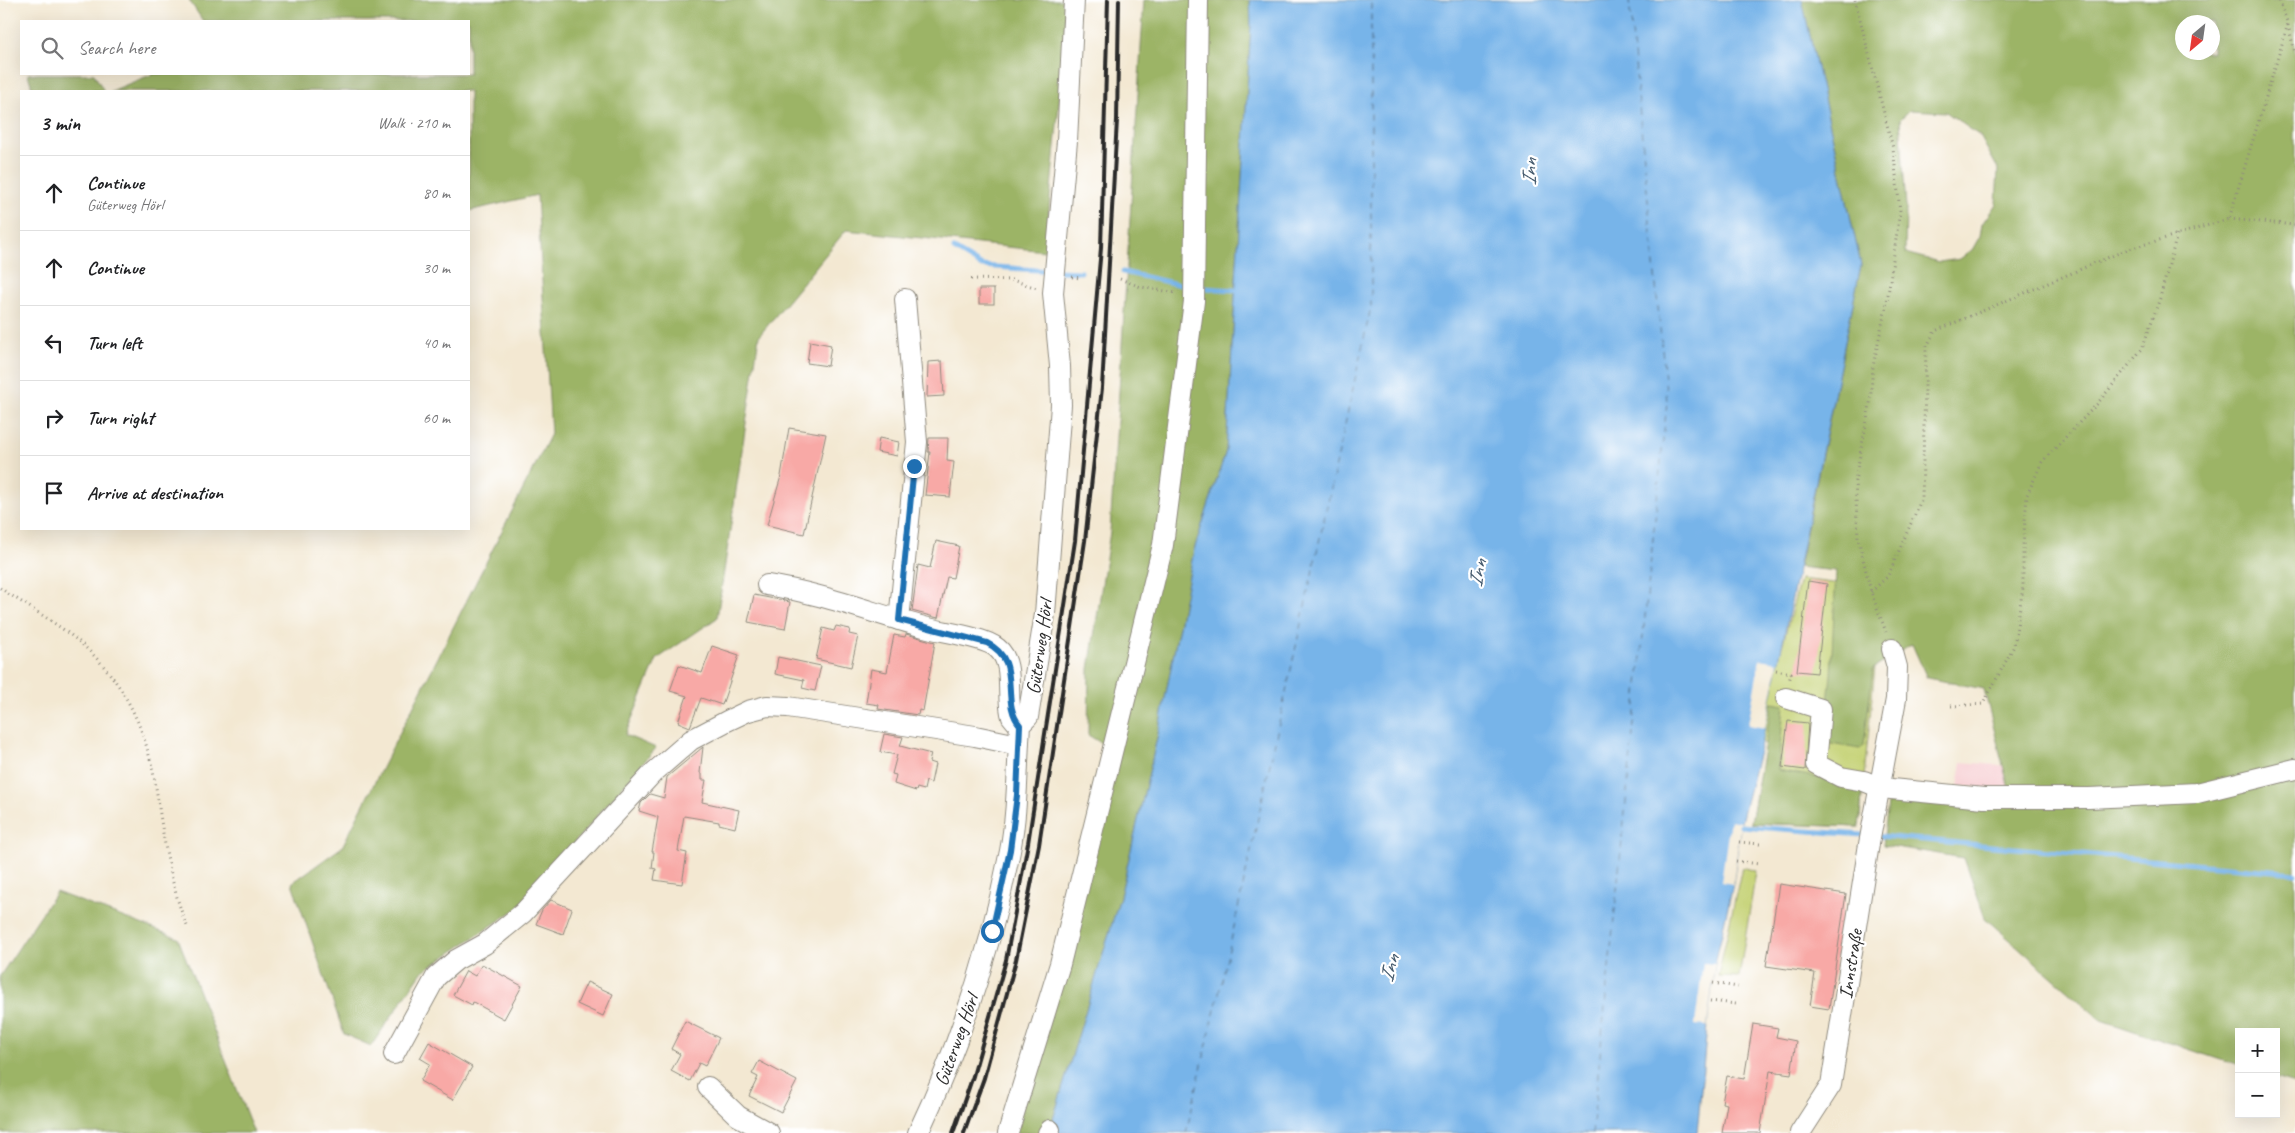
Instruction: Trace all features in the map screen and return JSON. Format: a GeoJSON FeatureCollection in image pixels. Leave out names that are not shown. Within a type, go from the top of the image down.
{"type":"FeatureCollection","features":[{"type":"Feature","properties":{"kind":"street","name":"Güterweg Hörl"},"geometry":{"type":"LineString","coordinates":[[918,1133],[947,1066],[972,998],[992,931],[1010,850],[1017,795],[1019,735],[1028,717],[1045,614],[1061,406],[1060,366],[1053,293],[1054,263],[1068,141],[1074,0]]}},
{"type":"Feature","properties":{"kind":"street"},"geometry":{"type":"LineString","coordinates":[[1008,1133],[1060,964],[1163,545],[1194,295],[1198,0]]}},
{"type":"Feature","properties":{"kind":"street"},"geometry":{"type":"LineString","coordinates":[[899,620],[917,442],[905,300]]}},
{"type":"Feature","properties":{"kind":"street"},"geometry":{"type":"LineString","coordinates":[[394,1054],[436,977],[456,960],[485,944],[523,913],[653,773],[691,740],[726,721],[748,711],[766,706],[788,707],[975,736],[1019,735],[1012,717],[1009,674],[1004,657],[998,648],[987,643],[767,584]]}},
{"type":"Feature","properties":{"kind":"street","name":"Innstraße"},"geometry":{"type":"LineString","coordinates":[[1800,1133],[1831,1085],[1870,844],[1896,699],[1897,667],[1892,649]]}},
{"type":"Feature","properties":{"kind":"street"},"geometry":{"type":"LineString","coordinates":[[1786,698],[1821,709],[1816,764],[1841,776],[1864,781],[1881,788],[1984,798],[2089,798],[2196,793],[2295,769]]}},
{"type":"Feature","properties":{"kind":"street"},"geometry":{"type":"LineString","coordinates":[[708,1087],[738,1116],[769,1133]]}},
{"type":"Feature","properties":{"kind":"path"},"geometry":{"type":"LineString","coordinates":[[1855,0],[1894,148],[1900,210],[1887,302],[1873,366],[1870,404],[1855,481],[1858,538],[1871,592],[1892,649]]}},
{"type":"Feature","properties":{"kind":"path"},"geometry":{"type":"LineString","coordinates":[[2279,0],[2288,24],[2295,53]]}},
{"type":"Feature","properties":{"kind":"path"},"geometry":{"type":"LineString","coordinates":[[2229,219],[2288,24]]}},
{"type":"Feature","properties":{"kind":"path"},"geometry":{"type":"LineString","coordinates":[[1871,592],[1888,576],[1922,498],[1926,348],[1935,331],[2126,250],[2177,234],[2229,219],[2295,225]]}},
{"type":"Feature","properties":{"kind":"path"},"geometry":{"type":"LineString","coordinates":[[1952,706],[1983,704],[2014,646],[2023,587],[2023,546],[2027,495],[2042,462],[2097,404],[2142,350],[2160,298],[2177,234]]}},
{"type":"Feature","properties":{"kind":"path"},"geometry":{"type":"LineString","coordinates":[[971,279],[1012,280],[1053,293]]}},
{"type":"Feature","properties":{"kind":"path"},"geometry":{"type":"LineString","coordinates":[[1120,279],[1141,287],[1194,295]]}},
{"type":"Feature","properties":{"kind":"path"},"geometry":{"type":"LineString","coordinates":[[0,588],[65,631],[100,663],[123,692],[142,729],[155,779],[162,829],[181,914],[188,928]]}},
{"type":"Feature","properties":{"kind":"path"},"geometry":{"type":"LineString","coordinates":[[1776,670],[1790,673]]}},
{"type":"Feature","properties":{"kind":"path"},"geometry":{"type":"LineString","coordinates":[[1738,842],[1760,844]]}},
{"type":"Feature","properties":{"kind":"path"},"geometry":{"type":"LineString","coordinates":[[1736,860],[1759,864]]}},
{"type":"Feature","properties":{"kind":"path"},"geometry":{"type":"LineString","coordinates":[[1712,983],[1738,987]]}},
{"type":"Feature","properties":{"kind":"path"},"geometry":{"type":"LineString","coordinates":[[1710,1002],[1736,1004]]}},
{"type":"Feature","properties":{"kind":"shaded area"},"geometry":{"type":"Polygon","coordinates":[[[1962,762],[2067,771],[2069,794],[1958,786],[1962,762]]]}},
{"type":"Feature","properties":{"kind":"green space"},"geometry":{"type":"Polygon","coordinates":[[[189,0],[1065,0],[1065,41],[1045,251],[846,230],[759,336],[717,618],[657,659],[625,735],[656,748],[518,908],[422,972],[371,1046],[344,1034],[292,883],[342,847],[551,434],[537,195],[470,211],[470,90],[113,90],[151,75],[470,75],[470,20],[202,20],[189,0]]]}},
{"type":"Feature","properties":{"kind":"green space"},"geometry":{"type":"Polygon","coordinates":[[[1144,0],[1250,0],[1251,24],[1226,451],[1194,550],[1158,734],[1120,897],[1049,1133],[1013,1133],[1116,752],[1088,735],[1089,669],[1110,532],[1144,0]]]}},
{"type":"Feature","properties":{"kind":"green space"},"geometry":{"type":"Polygon","coordinates":[[[1802,0],[2295,0],[2295,1084],[2280,1079],[2280,1028],[2235,1028],[2235,1065],[2101,1020],[1985,918],[1964,858],[1883,845],[1888,803],[2012,801],[1984,689],[1927,678],[1912,644],[1873,669],[1864,745],[1860,749],[1831,744],[1824,739],[1831,675],[1836,571],[1799,567],[1861,265],[1802,0]],[[1910,110],[1900,119],[1906,208],[1905,253],[1939,262],[1960,259],[1972,250],[1980,236],[1982,224],[1996,204],[1998,169],[1980,136],[1946,112],[1910,110]]]}},
{"type":"Feature","properties":{"kind":"green space"},"geometry":{"type":"Polygon","coordinates":[[[28,75],[95,75],[103,90],[33,90],[28,75]]]}},
{"type":"Feature","properties":{"kind":"green space"},"geometry":{"type":"Polygon","coordinates":[[[1800,579],[1857,586],[1878,637],[1859,827],[1751,823],[1765,745],[1748,725],[1778,662],[1800,579]]]}},
{"type":"Feature","properties":{"kind":"green space"},"geometry":{"type":"Polygon","coordinates":[[[1772,703],[1784,705],[1778,770],[1863,786],[1859,827],[1751,823],[1772,703]]]}},
{"type":"Feature","properties":{"kind":"green space"},"geometry":{"type":"Polygon","coordinates":[[[1742,867],[1756,871],[1739,977],[1718,976],[1742,867]]]}},
{"type":"Feature","properties":{"kind":"green space"},"geometry":{"type":"Polygon","coordinates":[[[56,892],[178,938],[254,1133],[0,1133],[0,976],[56,892]]]}},
{"type":"Feature","properties":{"kind":"water","name":"Inn"},"geometry":{"type":"Polygon","coordinates":[[[1250,0],[1802,0],[1861,265],[1765,728],[1741,822],[1733,884],[1715,964],[1697,1133],[1049,1133],[1120,897],[1158,734],[1194,550],[1226,451],[1251,24],[1250,0]]]}},
{"type":"Feature","properties":{"kind":"pier"},"geometry":{"type":"Polygon","coordinates":[[[1760,659],[1778,662],[1765,728],[1748,725],[1760,659]]]}},
{"type":"Feature","properties":{"kind":"pier"},"geometry":{"type":"Polygon","coordinates":[[[1730,820],[1741,822],[1733,884],[1721,882],[1730,820]]]}},
{"type":"Feature","properties":{"kind":"pier"},"geometry":{"type":"Polygon","coordinates":[[[1703,963],[1715,964],[1707,1026],[1695,1025],[1703,963]]]}},
{"type":"Feature","properties":{"kind":"building"},"geometry":{"type":"Polygon","coordinates":[[[979,289],[994,289],[994,304],[979,304],[979,289]]]}},
{"type":"Feature","properties":{"kind":"building"},"geometry":{"type":"Polygon","coordinates":[[[810,341],[831,345],[828,366],[807,363],[810,341]]]}},
{"type":"Feature","properties":{"kind":"building"},"geometry":{"type":"Polygon","coordinates":[[[942,361],[944,396],[927,397],[928,362],[942,361]]]}},
{"type":"Feature","properties":{"kind":"building"},"geometry":{"type":"Polygon","coordinates":[[[789,428],[826,434],[804,534],[767,525],[781,476],[789,428]]]}},
{"type":"Feature","properties":{"kind":"building"},"geometry":{"type":"Polygon","coordinates":[[[879,438],[899,442],[897,456],[877,452],[879,438]]]}},
{"type":"Feature","properties":{"kind":"building"},"geometry":{"type":"Polygon","coordinates":[[[929,438],[948,438],[947,461],[954,462],[950,497],[925,495],[930,452],[928,452],[929,438]]]}},
{"type":"Feature","properties":{"kind":"building"},"geometry":{"type":"Polygon","coordinates":[[[936,541],[959,546],[953,578],[947,577],[938,618],[912,611],[918,565],[930,568],[936,541]]]}},
{"type":"Feature","properties":{"kind":"building"},"geometry":{"type":"Polygon","coordinates":[[[1808,581],[1827,584],[1817,673],[1797,671],[1808,581]]]}},
{"type":"Feature","properties":{"kind":"building"},"geometry":{"type":"Polygon","coordinates":[[[754,595],[790,602],[785,629],[748,622],[754,595]]]}},
{"type":"Feature","properties":{"kind":"building"},"geometry":{"type":"Polygon","coordinates":[[[836,626],[850,629],[849,634],[858,636],[851,667],[816,659],[823,628],[834,631],[836,626]]]}},
{"type":"Feature","properties":{"kind":"building"},"geometry":{"type":"Polygon","coordinates":[[[906,634],[935,642],[923,711],[919,710],[918,715],[878,709],[879,705],[866,703],[871,669],[887,672],[894,635],[905,637],[906,634]]]}},
{"type":"Feature","properties":{"kind":"building"},"geometry":{"type":"Polygon","coordinates":[[[712,646],[739,655],[722,705],[701,698],[690,727],[678,722],[687,696],[670,691],[679,665],[702,673],[712,646]]]}},
{"type":"Feature","properties":{"kind":"building"},"geometry":{"type":"Polygon","coordinates":[[[778,657],[821,666],[815,691],[802,688],[804,680],[775,674],[778,657]]]}},
{"type":"Feature","properties":{"kind":"building"},"geometry":{"type":"Polygon","coordinates":[[[1788,721],[1808,723],[1805,770],[1782,767],[1788,721]]]}},
{"type":"Feature","properties":{"kind":"building"},"geometry":{"type":"Polygon","coordinates":[[[884,734],[903,737],[900,746],[931,754],[929,762],[935,764],[931,783],[926,781],[924,790],[917,788],[916,791],[894,784],[896,775],[892,774],[897,755],[880,752],[884,734]]]}},
{"type":"Feature","properties":{"kind":"building"},"geometry":{"type":"Polygon","coordinates":[[[703,747],[700,773],[702,774],[702,780],[706,780],[702,802],[739,810],[735,828],[719,824],[719,822],[684,816],[678,851],[687,853],[682,884],[654,880],[656,869],[652,868],[654,852],[652,852],[658,817],[639,811],[641,803],[650,794],[664,798],[667,777],[703,747]]]}},
{"type":"Feature","properties":{"kind":"building"},"geometry":{"type":"Polygon","coordinates":[[[1779,884],[1846,894],[1829,1009],[1810,1006],[1815,973],[1766,966],[1779,884]]]}},
{"type":"Feature","properties":{"kind":"building"},"geometry":{"type":"Polygon","coordinates":[[[551,900],[572,909],[563,934],[536,924],[542,910],[551,900]]]}},
{"type":"Feature","properties":{"kind":"building"},"geometry":{"type":"Polygon","coordinates":[[[482,964],[522,986],[504,1019],[473,1002],[472,1005],[453,995],[466,971],[475,976],[482,964]]]}},
{"type":"Feature","properties":{"kind":"building"},"geometry":{"type":"Polygon","coordinates":[[[587,982],[613,994],[603,1016],[577,1004],[587,982]]]}},
{"type":"Feature","properties":{"kind":"building"},"geometry":{"type":"Polygon","coordinates":[[[685,1021],[719,1038],[705,1066],[699,1063],[690,1081],[671,1071],[680,1054],[671,1049],[685,1021]]]}},
{"type":"Feature","properties":{"kind":"building"},"geometry":{"type":"Polygon","coordinates":[[[1753,1024],[1778,1028],[1776,1037],[1796,1041],[1791,1074],[1770,1071],[1760,1133],[1722,1133],[1727,1104],[1722,1103],[1727,1076],[1744,1079],[1753,1024]]]}},
{"type":"Feature","properties":{"kind":"building"},"geometry":{"type":"Polygon","coordinates":[[[429,1042],[472,1067],[453,1100],[420,1081],[430,1064],[420,1058],[429,1042]]]}},
{"type":"Feature","properties":{"kind":"building"},"geometry":{"type":"Polygon","coordinates":[[[759,1061],[797,1081],[781,1112],[749,1096],[758,1077],[752,1074],[759,1061]]]}},
{"type":"Feature","properties":{"kind":"waterway"},"geometry":{"type":"LineString","coordinates":[[954,249],[982,266],[1051,271]]}},
{"type":"Feature","properties":{"kind":"waterway"},"geometry":{"type":"LineString","coordinates":[[1060,271],[1081,272]]}},
{"type":"Feature","properties":{"kind":"waterway"},"geometry":{"type":"LineString","coordinates":[[1123,272],[1186,286]]}},
{"type":"Feature","properties":{"kind":"waterway"},"geometry":{"type":"LineString","coordinates":[[1203,288],[1235,290]]}},
{"type":"Feature","properties":{"kind":"waterway"},"geometry":{"type":"LineString","coordinates":[[1741,826],[1863,835]]}},
{"type":"Feature","properties":{"kind":"waterway"},"geometry":{"type":"LineString","coordinates":[[1879,836],[2295,873]]}},
{"type":"Feature","properties":{"kind":"ferry route"},"geometry":{"type":"LineString","coordinates":[[1186,1133],[1226,963],[1371,307],[1371,0]]}},
{"type":"Feature","properties":{"kind":"ferry route"},"geometry":{"type":"LineString","coordinates":[[1592,1133],[1667,402],[1629,0]]}},
{"type":"Feature","properties":{"kind":"railway"},"geometry":{"type":"LineString","coordinates":[[953,1133],[973,1076],[1006,960],[1028,843],[1075,541],[1101,248],[1108,0]]}},
{"type":"Feature","properties":{"kind":"railway"},"geometry":{"type":"LineString","coordinates":[[964,1133],[984,1078],[1016,960],[1039,845],[1085,541],[1102,388],[1117,120],[1119,0]]}},
{"type":"Feature","properties":{"kind":"route"},"geometry":{"type":"LineString","coordinates":[[914,466],[899,620],[987,643],[998,648],[1004,657],[1009,674],[1012,717],[1020,725],[1017,795],[1010,850],[992,931]]}}]}
